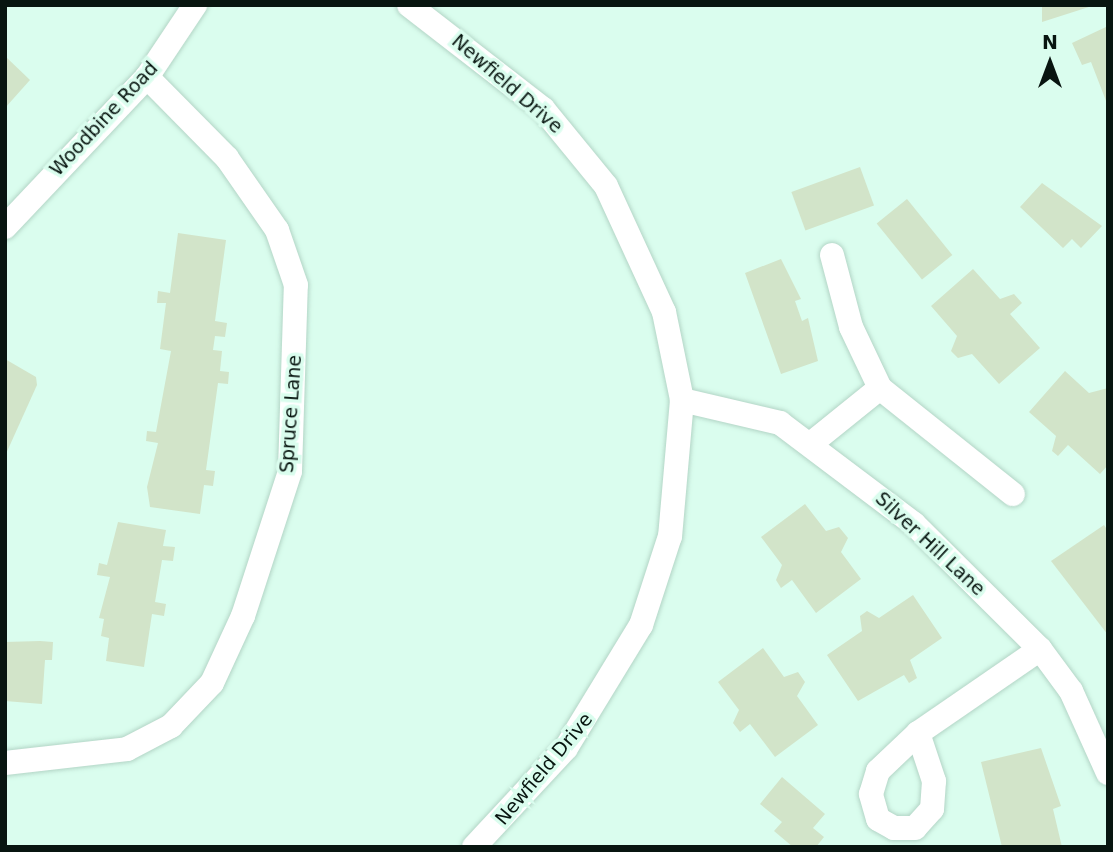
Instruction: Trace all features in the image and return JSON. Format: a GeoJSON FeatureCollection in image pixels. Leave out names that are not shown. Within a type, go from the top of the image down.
{"type":"FeatureCollection","features":[{"type":"Feature","properties":{"kind":"street","name":"Woodbine Road"},"geometry":{"type":"LineString","coordinates":[[5,227],[147,77],[195,5]]}},
{"type":"Feature","properties":{"kind":"street","name":"Newfield Drive"},"geometry":{"type":"LineString","coordinates":[[409,5],[543,109],[606,186],[664,312],[682,400],[670,536],[641,625],[566,748],[474,847]]}},
{"type":"Feature","properties":{"kind":"street","name":"Spruce Lane"},"geometry":{"type":"LineString","coordinates":[[5,763],[127,749],[171,726],[212,683],[243,616],[290,471],[296,285],[277,230],[227,158],[147,77]]}},
{"type":"Feature","properties":{"kind":"street"},"geometry":{"type":"LineString","coordinates":[[832,256],[851,327],[880,388],[1013,494]]}},
{"type":"Feature","properties":{"kind":"street"},"geometry":{"type":"LineString","coordinates":[[813,442],[880,388]]}},
{"type":"Feature","properties":{"kind":"street","name":"Silver Hill Lane"},"geometry":{"type":"LineString","coordinates":[[682,400],[751,412],[813,442],[914,524],[1040,649],[1071,691],[1108,773]]}},
{"type":"Feature","properties":{"kind":"street"},"geometry":{"type":"LineString","coordinates":[[918,733],[1040,649]]}},
{"type":"Feature","properties":{"kind":"building"},"geometry":{"type":"Polygon","coordinates":[[[1042,5],[1092,5],[1092,6],[1042,22],[1042,5]]]}},
{"type":"Feature","properties":{"kind":"building"},"geometry":{"type":"Polygon","coordinates":[[[1108,26],[1108,106],[1091,62],[1082,65],[1072,43],[1108,26]]]}},
{"type":"Feature","properties":{"kind":"building"},"geometry":{"type":"Polygon","coordinates":[[[5,56],[30,80],[5,108],[5,56]]]}},
{"type":"Feature","properties":{"kind":"building"},"geometry":{"type":"Polygon","coordinates":[[[860,167],[874,206],[805,230],[791,192],[860,167]]]}},
{"type":"Feature","properties":{"kind":"building"},"geometry":{"type":"Polygon","coordinates":[[[1042,183],[1102,226],[1081,248],[1072,239],[1063,248],[1020,207],[1042,183]]]}},
{"type":"Feature","properties":{"kind":"building"},"geometry":{"type":"Polygon","coordinates":[[[907,199],[952,255],[922,279],[877,224],[907,199]]]}},
{"type":"Feature","properties":{"kind":"building"},"geometry":{"type":"Polygon","coordinates":[[[178,233],[226,240],[215,321],[227,323],[225,337],[215,336],[213,350],[222,351],[220,371],[229,372],[228,384],[218,383],[206,470],[215,471],[213,486],[204,485],[200,514],[150,507],[147,487],[158,443],[146,441],[147,431],[156,432],[171,351],[160,349],[166,303],[157,303],[158,291],[170,293],[178,233]]]}},
{"type":"Feature","properties":{"kind":"building"},"geometry":{"type":"Polygon","coordinates":[[[781,259],[801,299],[795,301],[802,321],[808,318],[818,361],[781,374],[745,273],[781,259]]]}},
{"type":"Feature","properties":{"kind":"building"},"geometry":{"type":"Polygon","coordinates":[[[973,269],[1000,299],[1014,294],[1022,303],[1010,314],[1040,348],[999,384],[972,354],[958,358],[951,351],[957,336],[931,306],[973,269]]]}},
{"type":"Feature","properties":{"kind":"building"},"geometry":{"type":"Polygon","coordinates":[[[5,359],[36,377],[37,385],[5,456],[5,359]]]}},
{"type":"Feature","properties":{"kind":"building"},"geometry":{"type":"Polygon","coordinates":[[[1065,371],[1089,393],[1108,388],[1108,465],[1100,474],[1068,445],[1058,456],[1052,451],[1056,436],[1029,412],[1065,371]]]}},
{"type":"Feature","properties":{"kind":"building"},"geometry":{"type":"Polygon","coordinates":[[[805,504],[826,531],[839,527],[848,538],[841,552],[861,579],[816,613],[792,580],[781,588],[776,580],[782,565],[761,537],[805,504]]]}},
{"type":"Feature","properties":{"kind":"building"},"geometry":{"type":"Polygon","coordinates":[[[118,522],[166,530],[163,546],[175,547],[173,561],[162,560],[155,602],[166,604],[164,616],[152,614],[144,667],[106,661],[109,638],[101,636],[104,619],[99,618],[110,577],[97,575],[99,563],[107,565],[118,522]]]}},
{"type":"Feature","properties":{"kind":"building"},"geometry":{"type":"Polygon","coordinates":[[[1104,525],[1108,531],[1108,635],[1051,561],[1104,525]]]}},
{"type":"Feature","properties":{"kind":"building"},"geometry":{"type":"Polygon","coordinates":[[[913,595],[942,638],[910,660],[917,678],[909,683],[904,675],[858,701],[827,655],[862,631],[860,616],[867,611],[879,618],[913,595]]]}},
{"type":"Feature","properties":{"kind":"building"},"geometry":{"type":"Polygon","coordinates":[[[5,642],[53,642],[52,660],[45,660],[42,704],[5,701],[5,642]]]}},
{"type":"Feature","properties":{"kind":"building"},"geometry":{"type":"Polygon","coordinates":[[[763,648],[784,677],[798,672],[805,682],[797,696],[818,725],[775,757],[750,724],[740,732],[733,723],[739,710],[718,682],[763,648]]]}},
{"type":"Feature","properties":{"kind":"building"},"geometry":{"type":"Polygon","coordinates":[[[1041,748],[1061,806],[1053,809],[1062,847],[1002,847],[981,762],[1041,748]]]}},
{"type":"Feature","properties":{"kind":"building"},"geometry":{"type":"Polygon","coordinates":[[[782,777],[825,814],[813,828],[824,837],[816,847],[793,847],[774,831],[782,822],[760,804],[782,777]]]}}]}
